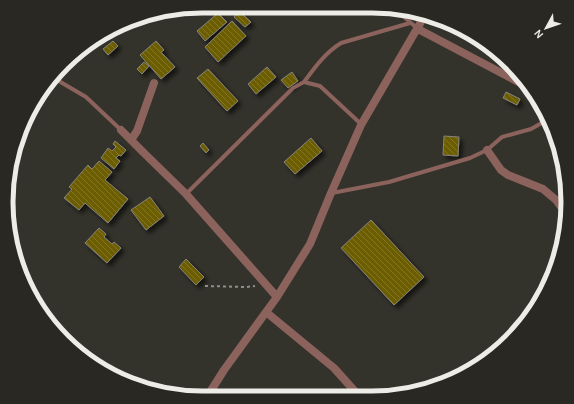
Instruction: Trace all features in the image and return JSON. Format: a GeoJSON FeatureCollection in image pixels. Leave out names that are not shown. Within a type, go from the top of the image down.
{"type":"FeatureCollection","features":[{"type":"Feature","properties":{"kind":"street"},"geometry":{"type":"LineString","coordinates":[[211,391],[224,370],[277,296],[310,244],[362,125],[423,20]]}},
{"type":"Feature","properties":{"kind":"street"},"geometry":{"type":"LineString","coordinates":[[418,29],[515,78]]}},
{"type":"Feature","properties":{"kind":"street"},"geometry":{"type":"LineString","coordinates":[[131,140],[137,131],[154,83]]}},
{"type":"Feature","properties":{"kind":"street"},"geometry":{"type":"LineString","coordinates":[[121,130],[186,194],[277,296]]}},
{"type":"Feature","properties":{"kind":"street"},"geometry":{"type":"LineString","coordinates":[[487,150],[501,170],[508,175],[543,189],[561,206]]}},
{"type":"Feature","properties":{"kind":"street"},"geometry":{"type":"LineString","coordinates":[[266,312],[334,368],[355,391]]}},
{"type":"Feature","properties":{"kind":"lane"},"geometry":{"type":"LineString","coordinates":[[402,16],[418,29]]}},
{"type":"Feature","properties":{"kind":"lane"},"geometry":{"type":"LineString","coordinates":[[186,194],[293,88],[304,82],[318,62],[332,49],[341,43],[410,23]]}},
{"type":"Feature","properties":{"kind":"lane"},"geometry":{"type":"LineString","coordinates":[[57,80],[86,97],[121,130]]}},
{"type":"Feature","properties":{"kind":"lane"},"geometry":{"type":"LineString","coordinates":[[304,82],[320,86],[362,125]]}},
{"type":"Feature","properties":{"kind":"lane"},"geometry":{"type":"LineString","coordinates":[[331,193],[390,182],[470,158],[487,150],[502,137],[531,129],[544,122]]}},
{"type":"Feature","properties":{"kind":"path"},"geometry":{"type":"LineString","coordinates":[[206,286],[246,287],[266,284]]}},
{"type":"Feature","properties":{"kind":"building"},"geometry":{"type":"Polygon","coordinates":[[[218,13],[227,22],[205,41],[197,31],[218,13]]]}},
{"type":"Feature","properties":{"kind":"building"},"geometry":{"type":"Polygon","coordinates":[[[237,13],[241,13],[251,22],[245,27],[234,17],[237,13]]]}},
{"type":"Feature","properties":{"kind":"building"},"geometry":{"type":"Polygon","coordinates":[[[232,21],[246,36],[218,62],[205,47],[232,21]]]}},
{"type":"Feature","properties":{"kind":"building"},"geometry":{"type":"Polygon","coordinates":[[[113,41],[118,46],[108,55],[103,49],[113,41]]]}},
{"type":"Feature","properties":{"kind":"building"},"geometry":{"type":"Polygon","coordinates":[[[156,41],[164,50],[161,52],[175,67],[161,79],[140,55],[156,41]]]}},
{"type":"Feature","properties":{"kind":"building"},"geometry":{"type":"Polygon","coordinates":[[[144,62],[149,66],[142,74],[137,69],[144,62]]]}},
{"type":"Feature","properties":{"kind":"building"},"geometry":{"type":"Polygon","coordinates":[[[267,67],[276,77],[256,94],[248,84],[267,67]]]}},
{"type":"Feature","properties":{"kind":"building"},"geometry":{"type":"Polygon","coordinates":[[[208,69],[238,101],[227,111],[197,78],[208,69]]]}},
{"type":"Feature","properties":{"kind":"building"},"geometry":{"type":"Polygon","coordinates":[[[292,72],[298,81],[288,88],[281,80],[292,72]]]}},
{"type":"Feature","properties":{"kind":"building"},"geometry":{"type":"Polygon","coordinates":[[[506,92],[520,99],[517,105],[503,98],[506,92]]]}},
{"type":"Feature","properties":{"kind":"building"},"geometry":{"type":"Polygon","coordinates":[[[444,136],[459,137],[458,156],[443,155],[444,136]]]}},
{"type":"Feature","properties":{"kind":"building"},"geometry":{"type":"Polygon","coordinates":[[[311,138],[322,151],[295,174],[284,162],[311,138]]]}},
{"type":"Feature","properties":{"kind":"building"},"geometry":{"type":"Polygon","coordinates":[[[115,141],[126,150],[121,156],[119,155],[116,158],[120,161],[114,169],[101,158],[108,148],[112,151],[116,147],[113,144],[115,141]]]}},
{"type":"Feature","properties":{"kind":"building"},"geometry":{"type":"Polygon","coordinates":[[[203,143],[209,150],[206,153],[200,146],[203,143]]]}},
{"type":"Feature","properties":{"kind":"building"},"geometry":{"type":"Polygon","coordinates":[[[99,161],[112,172],[105,180],[128,199],[108,223],[85,203],[79,210],[64,198],[72,189],[69,187],[88,165],[92,169],[99,161]]]}},
{"type":"Feature","properties":{"kind":"building"},"geometry":{"type":"Polygon","coordinates":[[[150,197],[164,216],[146,230],[131,210],[150,197]]]}},
{"type":"Feature","properties":{"kind":"building"},"geometry":{"type":"Polygon","coordinates":[[[371,220],[424,277],[394,305],[341,248],[371,220]]]}},
{"type":"Feature","properties":{"kind":"building"},"geometry":{"type":"Polygon","coordinates":[[[99,228],[106,234],[104,237],[112,244],[114,242],[121,248],[107,263],[85,243],[99,228]]]}},
{"type":"Feature","properties":{"kind":"building"},"geometry":{"type":"Polygon","coordinates":[[[186,259],[204,277],[196,285],[179,267],[186,259]]]}}]}
